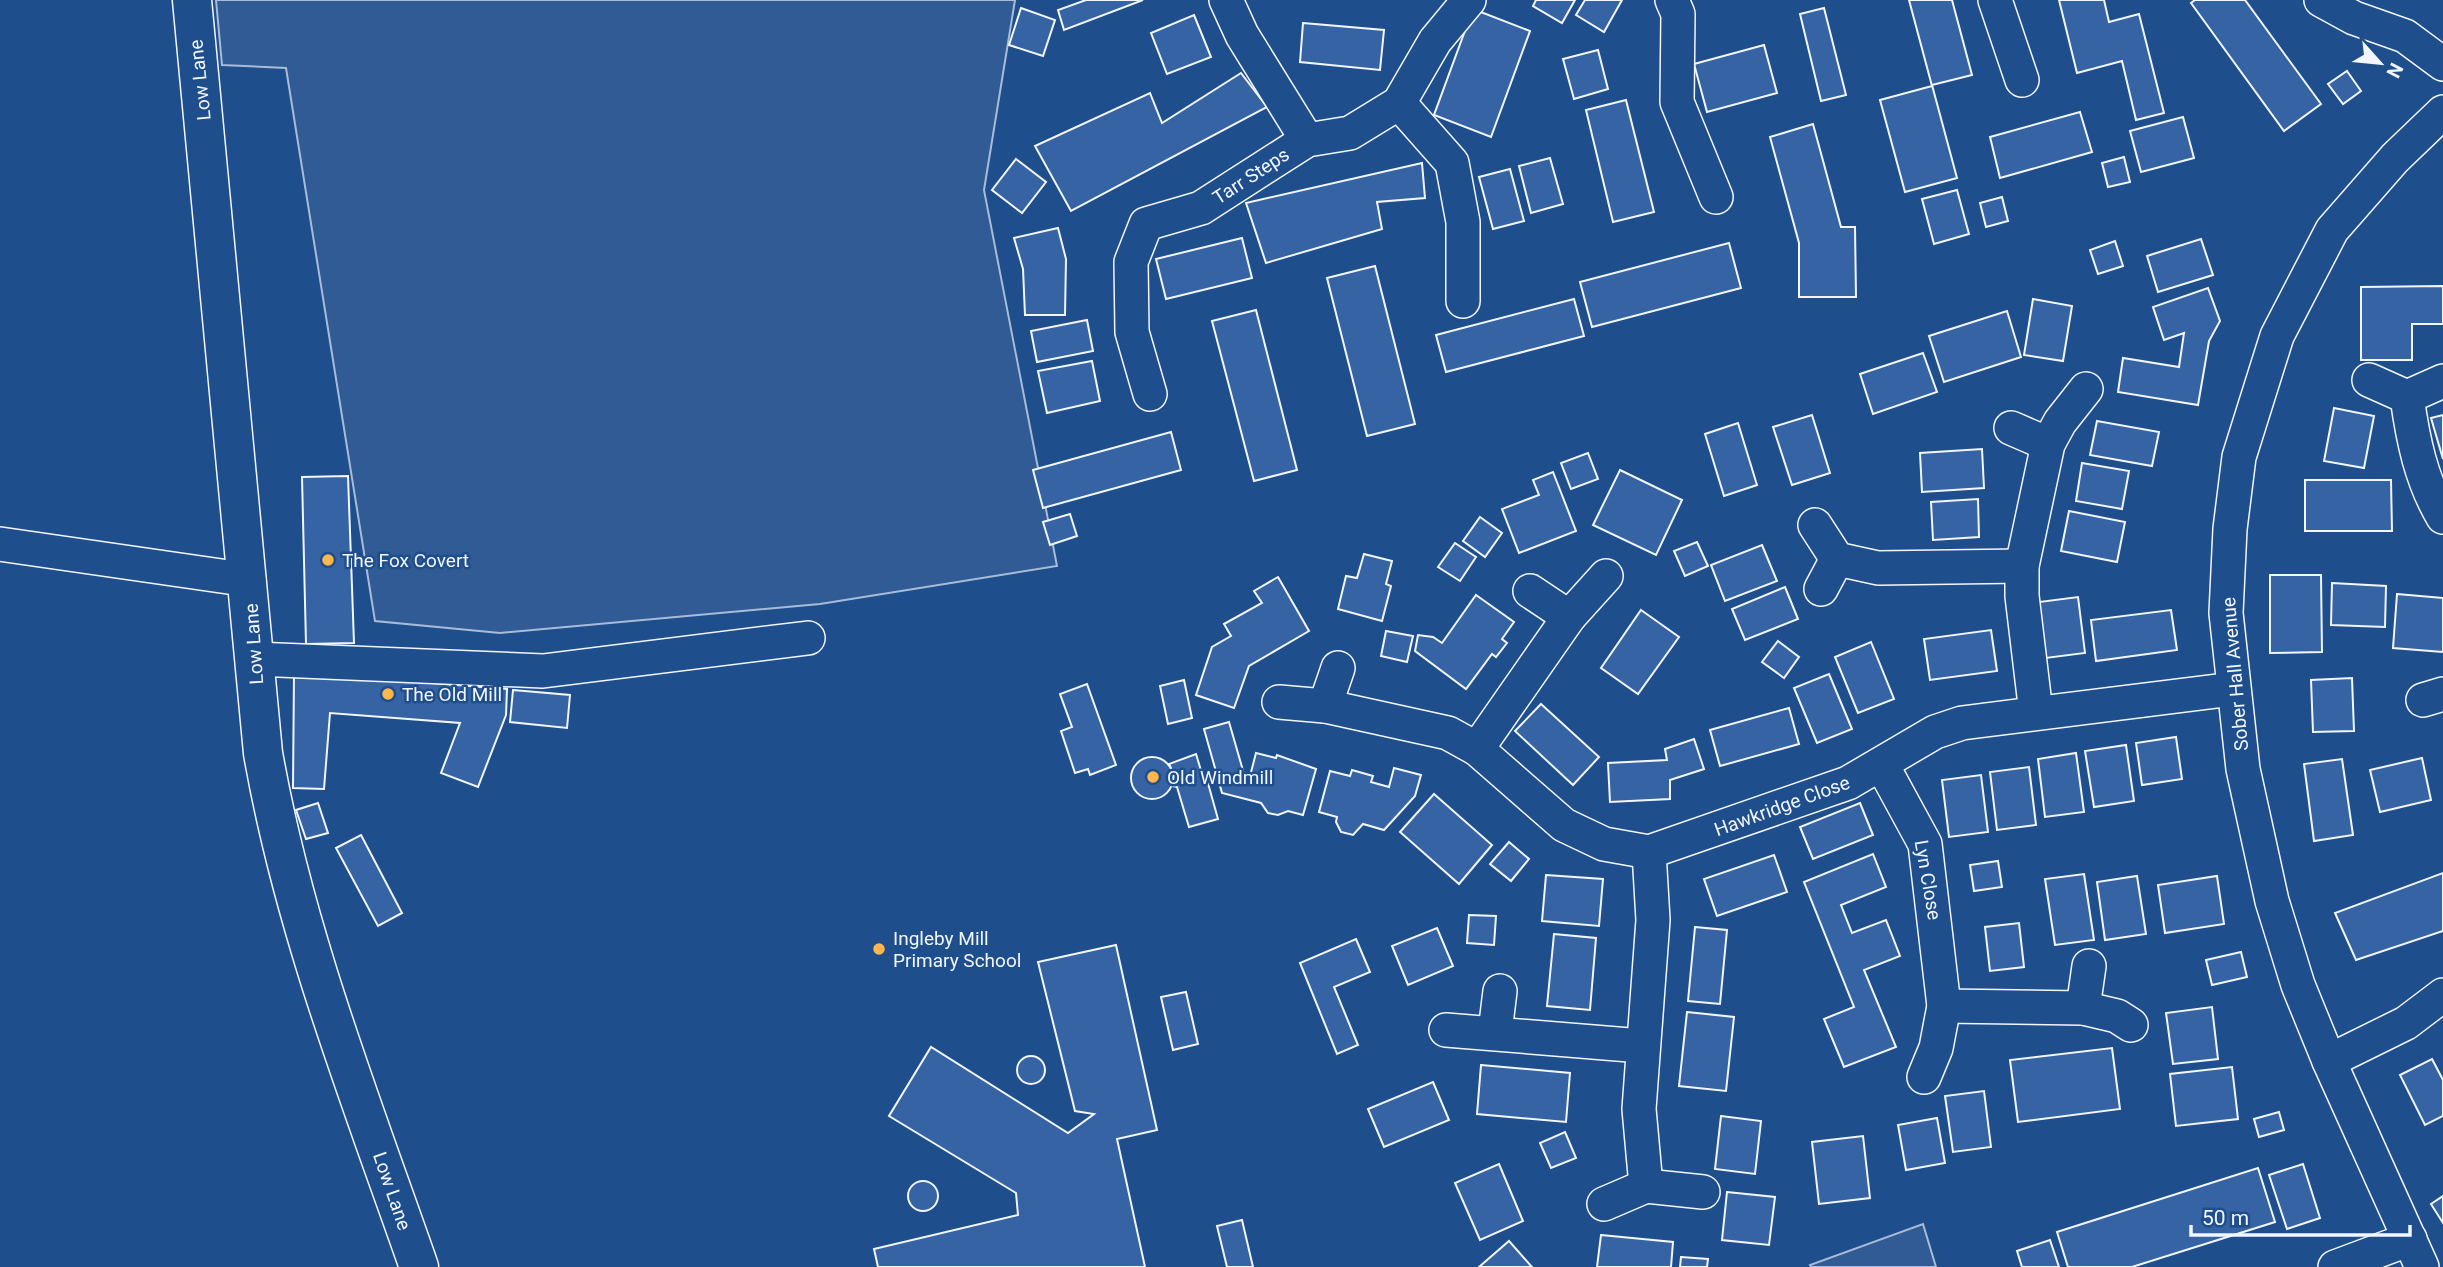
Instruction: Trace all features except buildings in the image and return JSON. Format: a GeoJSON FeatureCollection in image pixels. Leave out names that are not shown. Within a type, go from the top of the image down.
{"type":"FeatureCollection","features":[{"type":"Feature","properties":{"kind":"main road","name":"Low Lane"},"geometry":{"type":"LineString","coordinates":[[192,0],[249,580],[263,753],[277,834],[320,985],[419,1267]]}},
{"type":"Feature","properties":{"kind":"street"},"geometry":{"type":"LineString","coordinates":[[1226,0],[1242,35],[1307,140]]}},
{"type":"Feature","properties":{"kind":"street","name":"Tarr Steps"},"geometry":{"type":"LineString","coordinates":[[1150,394],[1132,332],[1130,262],[1146,224],[1201,208],[1307,140],[1350,133],[1399,103],[1435,41],[1469,0]]}},
{"type":"Feature","properties":{"kind":"street"},"geometry":{"type":"LineString","coordinates":[[1672,0],[1678,14],[1677,102],[1716,197]]}},
{"type":"Feature","properties":{"kind":"street"},"geometry":{"type":"LineString","coordinates":[[1995,0],[2022,80]]}},
{"type":"Feature","properties":{"kind":"street"},"geometry":{"type":"LineString","coordinates":[[2321,0],[2354,18],[2405,36],[2443,64]]}},
{"type":"Feature","properties":{"kind":"street"},"geometry":{"type":"LineString","coordinates":[[1399,103],[1452,163],[1463,222],[1463,301]]}},
{"type":"Feature","properties":{"kind":"street","name":"Sober Hall Avenue"},"geometry":{"type":"LineString","coordinates":[[2416,1253],[2329,1061],[2298,985],[2272,901],[2243,769],[2232,689],[2226,613],[2230,529],[2239,457],[2277,336],[2332,230],[2395,158],[2443,112]]}},
{"type":"Feature","properties":{"kind":"street"},"geometry":{"type":"LineString","coordinates":[[2369,380],[2407,397],[2443,381]]}},
{"type":"Feature","properties":{"kind":"street"},"geometry":{"type":"LineString","coordinates":[[2036,713],[2022,596],[2022,566],[2048,444],[2060,422],[2086,389]]}},
{"type":"Feature","properties":{"kind":"street"},"geometry":{"type":"LineString","coordinates":[[2407,397],[2414,442],[2428,493],[2443,517]]}},
{"type":"Feature","properties":{"kind":"street"},"geometry":{"type":"LineString","coordinates":[[2011,428],[2048,444]]}},
{"type":"Feature","properties":{"kind":"street"},"geometry":{"type":"LineString","coordinates":[[1815,525],[1837,559],[1878,568],[2022,566]]}},
{"type":"Feature","properties":{"kind":"street"},"geometry":{"type":"LineString","coordinates":[[0,544],[249,580]]}},
{"type":"Feature","properties":{"kind":"street"},"geometry":{"type":"LineString","coordinates":[[1821,589],[1837,559]]}},
{"type":"Feature","properties":{"kind":"street"},"geometry":{"type":"LineString","coordinates":[[1477,749],[1569,617],[1606,576]]}},
{"type":"Feature","properties":{"kind":"street"},"geometry":{"type":"LineString","coordinates":[[1530,591],[1569,617]]}},
{"type":"Feature","properties":{"kind":"street"},"geometry":{"type":"LineString","coordinates":[[254,659],[543,671],[808,638]]}},
{"type":"Feature","properties":{"kind":"street"},"geometry":{"type":"LineString","coordinates":[[1325,706],[1338,668]]}},
{"type":"Feature","properties":{"kind":"street","name":"Hawkridge Close"},"geometry":{"type":"LineString","coordinates":[[1279,702],[1325,706],[1448,733],[1477,749],[1564,825],[1604,844],[1649,852],[1670,847],[1848,783],[1935,733],[1962,723],[2232,689]]}},
{"type":"Feature","properties":{"kind":"street","name":"Lyn Close"},"geometry":{"type":"LineString","coordinates":[[1882,765],[1925,845],[1944,1006],[1936,1048],[1924,1077]]}},
{"type":"Feature","properties":{"kind":"street"},"geometry":{"type":"LineString","coordinates":[[1646,1186],[1639,1109],[1653,920],[1649,852]]}},
{"type":"Feature","properties":{"kind":"street"},"geometry":{"type":"LineString","coordinates":[[2083,1008],[2089,966]]}},
{"type":"Feature","properties":{"kind":"street"},"geometry":{"type":"LineString","coordinates":[[1495,1032],[1500,991]]}},
{"type":"Feature","properties":{"kind":"street"},"geometry":{"type":"LineString","coordinates":[[2329,1061],[2406,1023],[2443,995]]}},
{"type":"Feature","properties":{"kind":"street"},"geometry":{"type":"LineString","coordinates":[[1944,1006],[2083,1008],[2117,1016],[2131,1026]]}},
{"type":"Feature","properties":{"kind":"street"},"geometry":{"type":"LineString","coordinates":[[1446,1030],[1642,1046]]}},
{"type":"Feature","properties":{"kind":"street"},"geometry":{"type":"LineString","coordinates":[[1604,1204],[1646,1186],[1703,1192]]}},
{"type":"Feature","properties":{"kind":"street"},"geometry":{"type":"LineString","coordinates":[[2335,1267],[2416,1253]]}},
{"type":"Feature","properties":{"kind":"shaded area"},"geometry":{"type":"Polygon","coordinates":[[[216,0],[1015,0],[984,190],[1057,566],[820,604],[500,633],[375,621],[286,68],[222,65],[216,0]]]}},
{"type":"Feature","properties":{"kind":"shaded area"},"geometry":{"type":"Polygon","coordinates":[[[1923,1224],[1936,1267],[1810,1265],[1923,1224]]]}},
{"type":"Feature","properties":{"kind":"place","name":"The Fox Covert"},"geometry":{"type":"Point","coordinates":[328,560]}},
{"type":"Feature","properties":{"kind":"place","name":"The Old Mill"},"geometry":{"type":"Point","coordinates":[388,694]}},
{"type":"Feature","properties":{"kind":"place","name":"Old Windmill"},"geometry":{"type":"Point","coordinates":[1153,777]}},
{"type":"Feature","properties":{"kind":"place","name":"Ingleby Mill Primary School"},"geometry":{"type":"Point","coordinates":[879,949]}}]}
